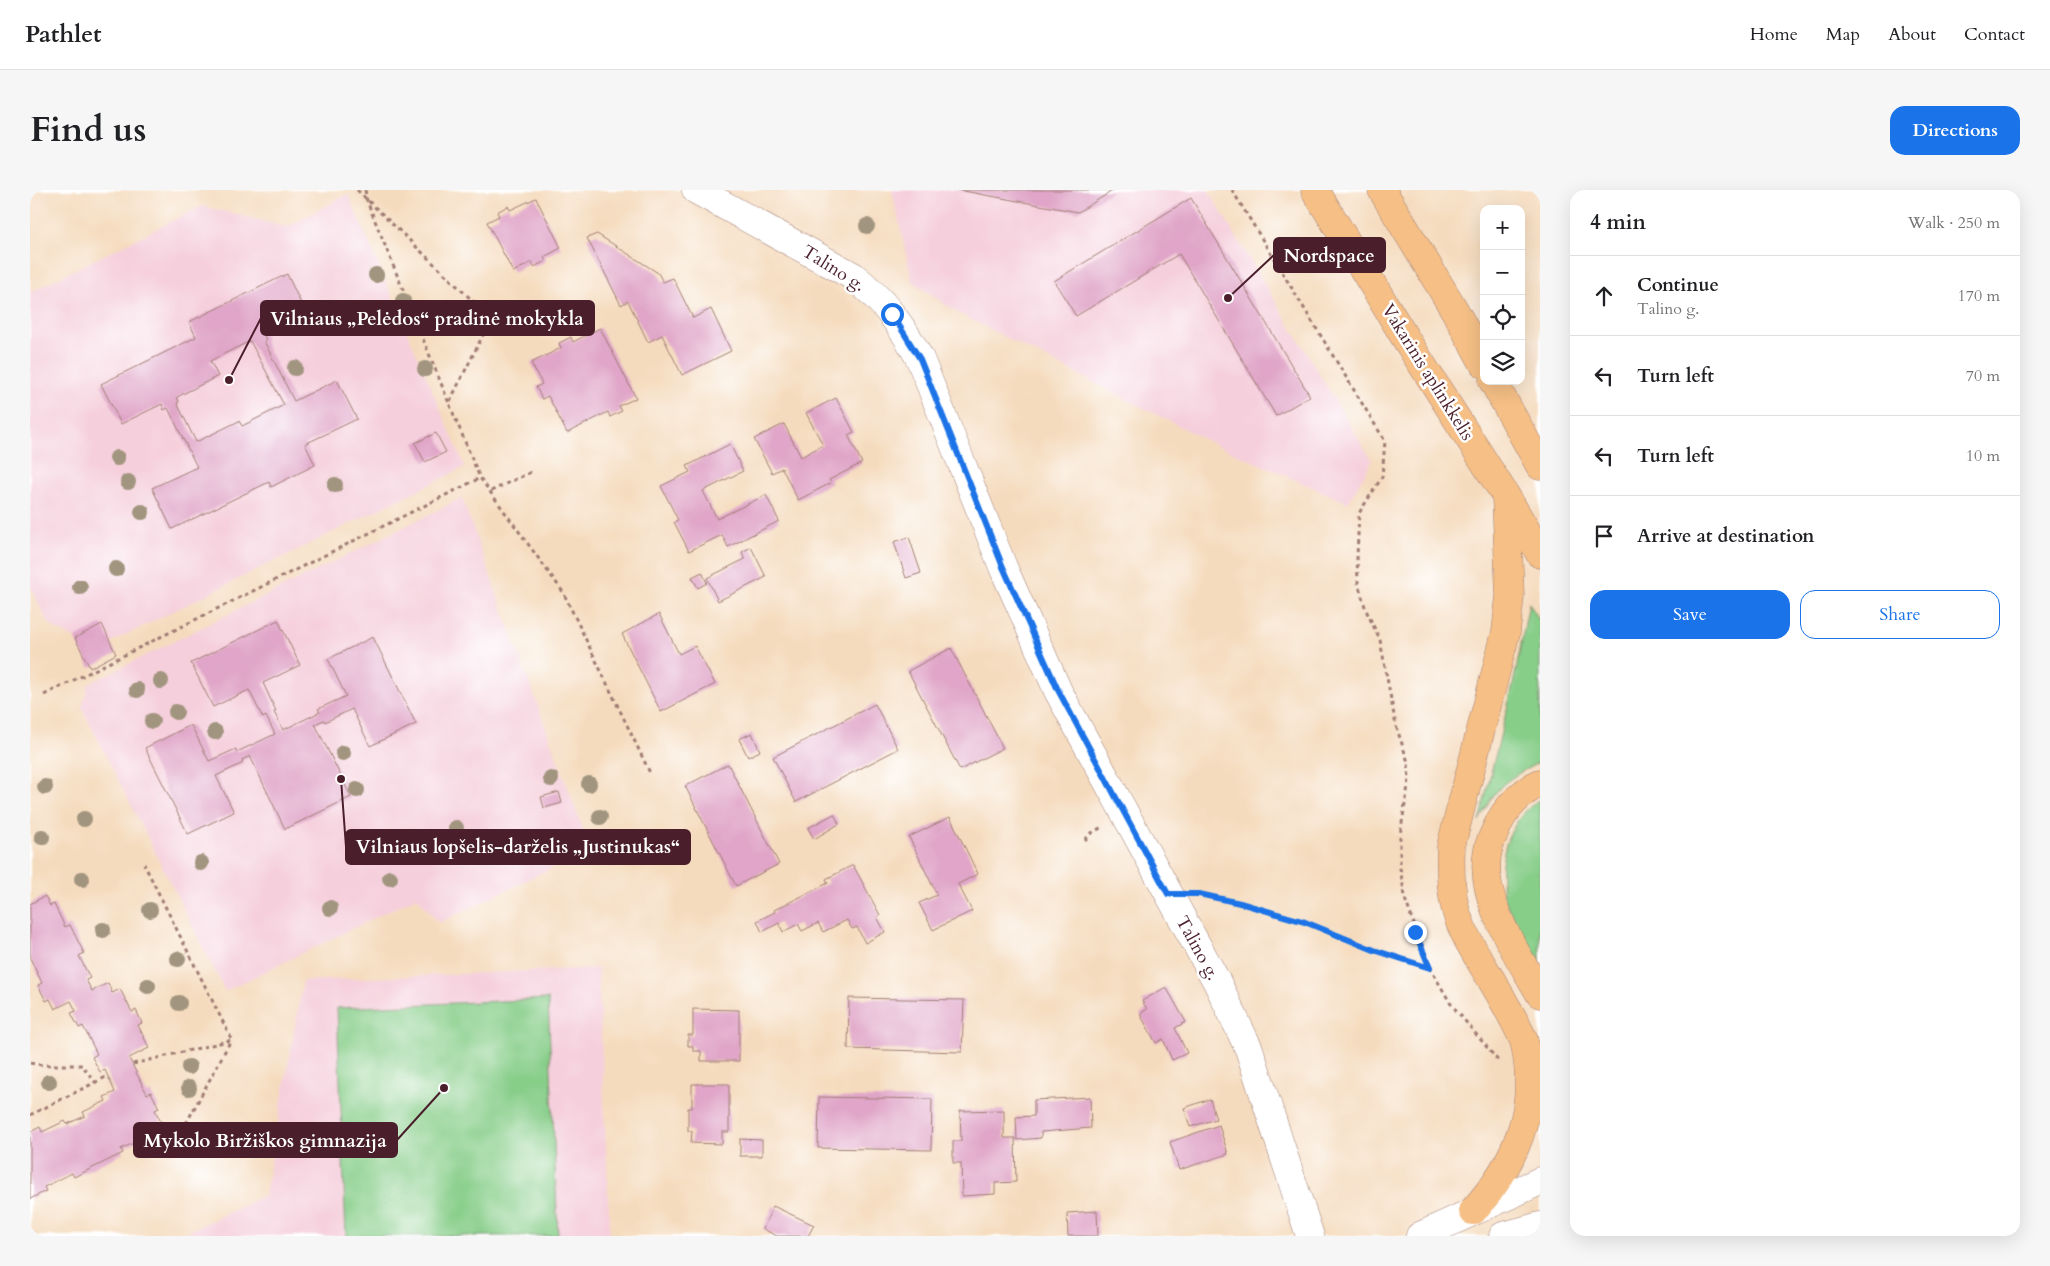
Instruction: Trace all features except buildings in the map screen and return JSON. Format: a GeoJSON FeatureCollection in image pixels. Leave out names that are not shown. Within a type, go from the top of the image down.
{"type":"FeatureCollection","features":[{"type":"Feature","properties":{"kind":"highway","name":"Vakarinis aplinkkelis"},"geometry":{"type":"LineString","coordinates":[[1315,190],[1412,350],[1506,496],[1540,554]]}},
{"type":"Feature","properties":{"kind":"highway"},"geometry":{"type":"LineString","coordinates":[[1382,190],[1480,357]]}},
{"type":"Feature","properties":{"kind":"highway"},"geometry":{"type":"LineString","coordinates":[[1495,385],[1540,466]]}},
{"type":"Feature","properties":{"kind":"highway"},"geometry":{"type":"LineString","coordinates":[[1473,1211],[1495,1186],[1513,1161],[1522,1143],[1533,1103],[1534,1076],[1524,1042],[1511,1014],[1465,934],[1455,907],[1450,877],[1451,846],[1506,632],[1510,596],[1506,496]]}},
{"type":"Feature","properties":{"kind":"highway"},"geometry":{"type":"LineString","coordinates":[[1540,783],[1532,786],[1503,815],[1488,847],[1486,880],[1495,912],[1540,994]]}},
{"type":"Feature","properties":{"kind":"street","name":"Talino g."},"geometry":{"type":"LineString","coordinates":[[696,190],[853,276],[874,294],[903,329],[920,359],[1031,632],[1083,738],[1217,982],[1249,1049],[1310,1236]]}},
{"type":"Feature","properties":{"kind":"street"},"geometry":{"type":"LineString","coordinates":[[1420,1236],[1540,1181]]}},
{"type":"Feature","properties":{"kind":"street"},"geometry":{"type":"LineString","coordinates":[[1504,1236],[1540,1226]]}},
{"type":"Feature","properties":{"kind":"path"},"geometry":{"type":"LineString","coordinates":[[357,190],[477,305]]}},
{"type":"Feature","properties":{"kind":"path"},"geometry":{"type":"LineString","coordinates":[[365,190],[367,201],[480,478],[563,592],[650,773]]}},
{"type":"Feature","properties":{"kind":"path"},"geometry":{"type":"LineString","coordinates":[[1232,190],[1385,441],[1382,477],[1359,513],[1358,583],[1366,610],[1380,640],[1396,726],[1408,762],[1409,780],[1400,835],[1400,868],[1406,902],[1430,968],[1451,1004],[1504,1067]]}},
{"type":"Feature","properties":{"kind":"path"},"geometry":{"type":"LineString","coordinates":[[449,403],[484,333]]}},
{"type":"Feature","properties":{"kind":"path"},"geometry":{"type":"LineString","coordinates":[[491,491],[533,471]]}},
{"type":"Feature","properties":{"kind":"path"},"geometry":{"type":"LineString","coordinates":[[44,695],[480,478]]}},
{"type":"Feature","properties":{"kind":"path"},"geometry":{"type":"LineString","coordinates":[[144,864],[232,1040]]}},
{"type":"Feature","properties":{"kind":"path"},"geometry":{"type":"LineString","coordinates":[[1168,894],[1199,894],[1249,906],[1305,922],[1374,950],[1430,968]]}},
{"type":"Feature","properties":{"kind":"path"},"geometry":{"type":"LineString","coordinates":[[133,1064],[232,1040]]}},
{"type":"Feature","properties":{"kind":"path"},"geometry":{"type":"LineString","coordinates":[[167,1159],[232,1040]]}},
{"type":"Feature","properties":{"kind":"path"},"geometry":{"type":"LineString","coordinates":[[30,1064],[42,1066],[82,1065],[95,1082]]}},
{"type":"Feature","properties":{"kind":"path"},"geometry":{"type":"LineString","coordinates":[[30,1115],[108,1076]]}},
{"type":"Feature","properties":{"kind":"shaded area"},"geometry":{"type":"Polygon","coordinates":[[[892,190],[1208,190],[1372,461],[1348,503],[1216,445],[956,312],[912,281],[892,190]]]}},
{"type":"Feature","properties":{"kind":"shaded area"},"geometry":{"type":"Polygon","coordinates":[[[348,194],[465,467],[111,642],[116,654],[90,668],[75,638],[55,629],[47,620],[30,586],[30,292],[202,206],[287,227],[348,194]]]}},
{"type":"Feature","properties":{"kind":"shaded area"},"geometry":{"type":"Polygon","coordinates":[[[462,498],[590,849],[439,923],[417,897],[225,991],[82,708],[88,684],[462,498]]]}},
{"type":"Feature","properties":{"kind":"shaded area"},"geometry":{"type":"Polygon","coordinates":[[[598,968],[610,1236],[179,1236],[265,1195],[303,981],[598,968]]]}},
{"type":"Feature","properties":{"kind":"green space"},"geometry":{"type":"Polygon","coordinates":[[[1529,603],[1540,621],[1540,762],[1503,785],[1491,799],[1479,821],[1513,685],[1529,603]]]}},
{"type":"Feature","properties":{"kind":"green space"},"geometry":{"type":"Polygon","coordinates":[[[1540,799],[1540,962],[1516,923],[1504,898],[1502,871],[1505,847],[1509,836],[1522,816],[1540,799]]]}},
{"type":"Feature","properties":{"kind":"green space"},"geometry":{"type":"Polygon","coordinates":[[[548,999],[558,1236],[346,1236],[337,1008],[548,999]]]}},
{"type":"Feature","properties":{"kind":"place","name":"Nordspace"},"geometry":{"type":"Point","coordinates":[1228,298]}},
{"type":"Feature","properties":{"kind":"place","name":"Vilniaus „Pelėdos“ pradinė mokykla"},"geometry":{"type":"Point","coordinates":[229,380]}},
{"type":"Feature","properties":{"kind":"place","name":"Vilniaus lopšelis-darželis „Justinukas“"},"geometry":{"type":"Point","coordinates":[341,779]}},
{"type":"Feature","properties":{"kind":"place","name":"Mykolo Biržiškos gimnazija"},"geometry":{"type":"Point","coordinates":[444,1088]}},
{"type":"Feature","properties":{"kind":"route"},"geometry":{"type":"LineString","coordinates":[[892,314],[920,359],[1003,567],[1058,690],[1168,894],[1199,894],[1240,903],[1305,922],[1374,950],[1430,968],[1415,932]]}}]}
